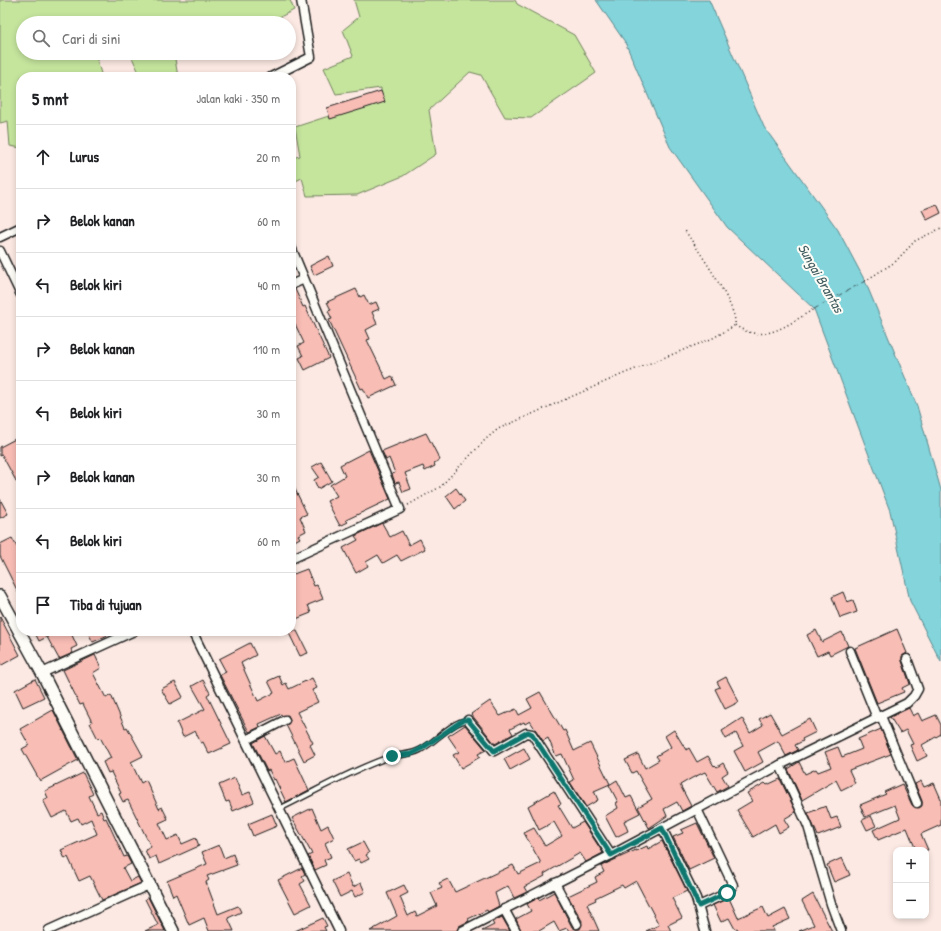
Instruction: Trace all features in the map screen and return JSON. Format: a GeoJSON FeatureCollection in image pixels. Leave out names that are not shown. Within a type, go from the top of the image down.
{"type":"FeatureCollection","features":[{"type":"Feature","properties":{"kind":"main road"},"geometry":{"type":"LineString","coordinates":[[0,596],[16,620]]}},
{"type":"Feature","properties":{"kind":"main road"},"geometry":{"type":"LineString","coordinates":[[24,636],[151,884],[173,931]]}},
{"type":"Feature","properties":{"kind":"street"},"geometry":{"type":"LineString","coordinates":[[281,72],[311,57],[302,0]]}},
{"type":"Feature","properties":{"kind":"street"},"geometry":{"type":"LineString","coordinates":[[0,237],[16,230]]}},
{"type":"Feature","properties":{"kind":"street"},"geometry":{"type":"LineString","coordinates":[[0,251],[16,285]]}},
{"type":"Feature","properties":{"kind":"street"},"geometry":{"type":"LineString","coordinates":[[296,259],[400,509],[296,557]]}},
{"type":"Feature","properties":{"kind":"street"},"geometry":{"type":"LineString","coordinates":[[296,283],[304,279]]}},
{"type":"Feature","properties":{"kind":"street"},"geometry":{"type":"LineString","coordinates":[[42,673],[123,636]]}},
{"type":"Feature","properties":{"kind":"street"},"geometry":{"type":"LineString","coordinates":[[194,636],[339,931]]}},
{"type":"Feature","properties":{"kind":"street"},"geometry":{"type":"LineString","coordinates":[[850,651],[917,803]]}},
{"type":"Feature","properties":{"kind":"street"},"geometry":{"type":"LineString","coordinates":[[462,931],[611,855],[780,765],[907,703],[917,692],[918,685],[907,659]]}},
{"type":"Feature","properties":{"kind":"street"},"geometry":{"type":"LineString","coordinates":[[246,740],[285,720]]}},
{"type":"Feature","properties":{"kind":"street"},"geometry":{"type":"LineString","coordinates":[[468,720],[494,751],[526,733],[532,734],[611,855]]}},
{"type":"Feature","properties":{"kind":"street"},"geometry":{"type":"LineString","coordinates":[[780,765],[808,826],[831,904],[841,931]]}},
{"type":"Feature","properties":{"kind":"street"},"geometry":{"type":"LineString","coordinates":[[697,809],[734,885],[727,893],[699,906]]}},
{"type":"Feature","properties":{"kind":"street"},"geometry":{"type":"LineString","coordinates":[[662,828],[699,906],[705,931]]}},
{"type":"Feature","properties":{"kind":"street"},"geometry":{"type":"LineString","coordinates":[[555,883],[577,924]]}},
{"type":"Feature","properties":{"kind":"street"},"geometry":{"type":"LineString","coordinates":[[49,930],[151,884]]}},
{"type":"Feature","properties":{"kind":"street"},"geometry":{"type":"LineString","coordinates":[[504,910],[516,931]]}},
{"type":"Feature","properties":{"kind":"lane"},"geometry":{"type":"LineString","coordinates":[[279,809],[384,758],[411,754],[421,749],[463,720],[468,720]]}},
{"type":"Feature","properties":{"kind":"path"},"geometry":{"type":"LineString","coordinates":[[865,281],[894,262],[915,241],[941,228]]}},
{"type":"Feature","properties":{"kind":"path"},"geometry":{"type":"LineString","coordinates":[[684,229],[718,280],[734,316],[735,324],[743,331],[757,335],[776,332],[814,309]]}},
{"type":"Feature","properties":{"kind":"path"},"geometry":{"type":"LineString","coordinates":[[400,509],[440,487],[486,439],[498,429],[622,374],[711,339],[731,328],[735,324]]}},
{"type":"Feature","properties":{"kind":"green space"},"geometry":{"type":"Polygon","coordinates":[[[0,0],[290,0],[294,10],[282,16],[16,16],[16,60],[97,60],[101,72],[16,72],[16,147],[10,146],[8,121],[0,123],[0,0]]]}},
{"type":"Feature","properties":{"kind":"green space"},"geometry":{"type":"Polygon","coordinates":[[[354,0],[515,0],[517,4],[574,35],[596,73],[531,118],[505,117],[481,75],[470,72],[429,110],[436,154],[403,176],[357,195],[307,196],[302,178],[296,181],[296,157],[300,156],[296,127],[381,99],[381,88],[336,94],[324,68],[353,56],[343,30],[359,17],[354,0]]]}},
{"type":"Feature","properties":{"kind":"green space"},"geometry":{"type":"Polygon","coordinates":[[[133,60],[175,60],[177,72],[139,72],[133,60]]]}},
{"type":"Feature","properties":{"kind":"water","name":"Sungai Brantas"},"geometry":{"type":"Polygon","coordinates":[[[596,0],[709,0],[764,127],[838,230],[865,281],[917,406],[941,490],[941,662],[910,601],[890,511],[814,309],[727,227],[670,147],[625,42],[596,0]]]}},
{"type":"Feature","properties":{"kind":"building"},"geometry":{"type":"Polygon","coordinates":[[[381,91],[385,102],[330,119],[327,108],[381,91]]]}},
{"type":"Feature","properties":{"kind":"building"},"geometry":{"type":"Polygon","coordinates":[[[937,204],[941,213],[927,220],[922,210],[937,204]]]}},
{"type":"Feature","properties":{"kind":"building"},"geometry":{"type":"Polygon","coordinates":[[[329,256],[333,266],[314,275],[310,266],[329,256]]]}},
{"type":"Feature","properties":{"kind":"building"},"geometry":{"type":"Polygon","coordinates":[[[356,289],[360,297],[364,295],[369,305],[376,302],[379,309],[372,312],[377,324],[366,330],[370,339],[367,340],[386,379],[392,376],[396,385],[368,398],[363,388],[361,389],[329,320],[332,319],[328,311],[331,310],[327,302],[356,289]]]}},
{"type":"Feature","properties":{"kind":"building"},"geometry":{"type":"Polygon","coordinates":[[[296,291],[303,307],[305,306],[329,358],[305,370],[299,358],[303,356],[298,346],[304,343],[296,326],[296,291]]]}},
{"type":"Feature","properties":{"kind":"building"},"geometry":{"type":"Polygon","coordinates":[[[426,433],[440,460],[434,463],[435,466],[425,471],[423,466],[405,473],[411,489],[403,492],[399,482],[395,483],[392,474],[395,473],[389,458],[386,460],[382,451],[426,433]]]}},
{"type":"Feature","properties":{"kind":"building"},"geometry":{"type":"Polygon","coordinates":[[[16,439],[16,481],[2,455],[0,456],[0,447],[16,439]]]}},
{"type":"Feature","properties":{"kind":"building"},"geometry":{"type":"Polygon","coordinates":[[[369,450],[390,499],[346,520],[348,522],[340,526],[327,501],[337,496],[330,485],[345,476],[340,465],[369,450]]]}},
{"type":"Feature","properties":{"kind":"building"},"geometry":{"type":"Polygon","coordinates":[[[321,462],[332,481],[318,489],[314,480],[319,477],[312,467],[321,462]]]}},
{"type":"Feature","properties":{"kind":"building"},"geometry":{"type":"Polygon","coordinates":[[[456,488],[465,501],[455,509],[446,496],[456,488]]]}},
{"type":"Feature","properties":{"kind":"building"},"geometry":{"type":"Polygon","coordinates":[[[296,491],[307,514],[300,517],[306,531],[298,535],[300,538],[296,540],[296,491]]]}},
{"type":"Feature","properties":{"kind":"building"},"geometry":{"type":"Polygon","coordinates":[[[0,499],[8,514],[0,518],[0,499]]]}},
{"type":"Feature","properties":{"kind":"building"},"geometry":{"type":"Polygon","coordinates":[[[382,523],[390,537],[402,531],[409,545],[420,539],[425,549],[401,561],[397,555],[383,563],[378,555],[366,562],[368,566],[356,573],[343,548],[358,540],[355,536],[382,523]]]}},
{"type":"Feature","properties":{"kind":"building"},"geometry":{"type":"Polygon","coordinates":[[[12,538],[16,545],[16,588],[0,556],[0,544],[12,538]]]}},
{"type":"Feature","properties":{"kind":"building"},"geometry":{"type":"Polygon","coordinates":[[[307,569],[314,586],[317,585],[323,599],[308,605],[311,613],[296,619],[296,573],[307,569]]]}},
{"type":"Feature","properties":{"kind":"building"},"geometry":{"type":"Polygon","coordinates":[[[843,592],[847,602],[853,600],[857,612],[840,618],[832,597],[843,592]]]}},
{"type":"Feature","properties":{"kind":"building"},"geometry":{"type":"Polygon","coordinates":[[[0,617],[20,655],[0,666],[0,617]]]}},
{"type":"Feature","properties":{"kind":"building"},"geometry":{"type":"Polygon","coordinates":[[[897,629],[907,653],[902,656],[902,661],[910,684],[902,688],[904,692],[877,703],[855,648],[897,629]]]}},
{"type":"Feature","properties":{"kind":"building"},"geometry":{"type":"Polygon","coordinates":[[[816,630],[822,642],[842,632],[848,646],[830,655],[828,651],[817,656],[807,635],[816,630]]]}},
{"type":"Feature","properties":{"kind":"building"},"geometry":{"type":"Polygon","coordinates":[[[296,631],[308,653],[300,656],[290,636],[296,636],[296,631]]]}},
{"type":"Feature","properties":{"kind":"building"},"geometry":{"type":"Polygon","coordinates":[[[36,636],[72,636],[77,646],[71,649],[73,653],[59,659],[47,637],[39,641],[36,636]]]}},
{"type":"Feature","properties":{"kind":"building"},"geometry":{"type":"Polygon","coordinates":[[[90,636],[106,636],[93,642],[90,636]]]}},
{"type":"Feature","properties":{"kind":"building"},"geometry":{"type":"Polygon","coordinates":[[[250,643],[256,655],[241,663],[258,701],[274,693],[268,681],[279,676],[283,685],[286,683],[289,689],[312,678],[317,688],[312,690],[318,702],[297,712],[313,743],[310,745],[315,755],[304,761],[286,725],[290,721],[288,715],[282,716],[281,714],[259,724],[260,727],[249,732],[220,675],[226,672],[219,659],[250,643]]]}},
{"type":"Feature","properties":{"kind":"building"},"geometry":{"type":"Polygon","coordinates":[[[95,655],[101,668],[93,673],[106,698],[111,695],[125,728],[127,727],[143,756],[131,762],[141,783],[146,780],[159,809],[162,807],[168,819],[159,823],[167,840],[178,835],[182,844],[196,838],[199,846],[159,864],[156,856],[149,859],[145,850],[151,847],[128,800],[123,802],[119,794],[121,793],[111,772],[108,773],[103,762],[111,758],[100,737],[98,739],[83,704],[80,705],[63,670],[95,655]]]}},
{"type":"Feature","properties":{"kind":"building"},"geometry":{"type":"Polygon","coordinates":[[[726,677],[739,702],[725,709],[715,689],[720,687],[717,682],[726,677]]]}},
{"type":"Feature","properties":{"kind":"building"},"geometry":{"type":"Polygon","coordinates":[[[35,679],[44,697],[23,707],[15,690],[35,679]]]}},
{"type":"Feature","properties":{"kind":"building"},"geometry":{"type":"Polygon","coordinates":[[[203,680],[210,693],[207,695],[231,744],[209,754],[195,731],[183,737],[177,723],[205,709],[192,686],[203,680]]]}},
{"type":"Feature","properties":{"kind":"building"},"geometry":{"type":"Polygon","coordinates":[[[175,682],[183,697],[170,704],[161,689],[175,682]]]}},
{"type":"Feature","properties":{"kind":"building"},"geometry":{"type":"Polygon","coordinates":[[[540,692],[563,731],[565,730],[574,751],[590,743],[610,784],[594,791],[598,800],[586,807],[570,782],[574,780],[562,754],[556,756],[548,738],[543,741],[530,721],[525,724],[524,722],[510,729],[513,734],[495,744],[471,714],[490,701],[500,716],[516,709],[519,715],[532,708],[527,699],[540,692]]]}},
{"type":"Feature","properties":{"kind":"building"},"geometry":{"type":"Polygon","coordinates":[[[909,708],[913,716],[918,713],[922,721],[936,715],[941,725],[941,734],[922,745],[927,756],[917,761],[910,745],[913,744],[906,730],[900,733],[890,717],[909,708]]]}},
{"type":"Feature","properties":{"kind":"building"},"geometry":{"type":"Polygon","coordinates":[[[53,710],[78,760],[40,781],[22,749],[29,745],[20,729],[53,710]]]}},
{"type":"Feature","properties":{"kind":"building"},"geometry":{"type":"Polygon","coordinates":[[[770,713],[782,734],[810,719],[816,732],[802,739],[803,741],[795,745],[798,750],[786,756],[778,741],[758,752],[763,762],[745,772],[734,751],[743,746],[736,733],[726,739],[722,731],[742,718],[750,733],[763,725],[759,719],[770,713]]]}},
{"type":"Feature","properties":{"kind":"building"},"geometry":{"type":"Polygon","coordinates":[[[465,725],[486,750],[478,754],[480,757],[461,768],[453,755],[459,752],[448,736],[465,725]]]}},
{"type":"Feature","properties":{"kind":"building"},"geometry":{"type":"Polygon","coordinates":[[[881,729],[891,754],[849,770],[855,783],[841,790],[836,780],[802,800],[788,769],[799,762],[805,774],[816,769],[818,772],[831,767],[825,752],[838,747],[842,757],[862,749],[858,739],[881,729]]]}},
{"type":"Feature","properties":{"kind":"building"},"geometry":{"type":"Polygon","coordinates":[[[674,730],[686,750],[689,748],[697,762],[708,756],[714,766],[715,765],[717,767],[723,763],[728,772],[722,776],[728,786],[717,792],[705,772],[692,778],[680,785],[691,806],[682,811],[677,802],[664,809],[667,816],[649,828],[638,807],[652,799],[636,771],[632,773],[625,760],[638,754],[645,768],[659,760],[656,756],[671,747],[665,736],[674,730]]]}},
{"type":"Feature","properties":{"kind":"building"},"geometry":{"type":"Polygon","coordinates":[[[265,736],[275,754],[280,751],[285,762],[294,758],[309,790],[286,802],[275,779],[274,780],[269,770],[267,771],[253,743],[265,736]]]}},
{"type":"Feature","properties":{"kind":"building"},"geometry":{"type":"Polygon","coordinates":[[[524,748],[530,759],[510,770],[504,759],[524,748]]]}},
{"type":"Feature","properties":{"kind":"building"},"geometry":{"type":"Polygon","coordinates":[[[83,773],[93,794],[89,796],[97,813],[101,811],[104,819],[106,818],[124,857],[127,856],[131,864],[123,868],[130,881],[138,877],[141,883],[102,900],[90,876],[79,881],[68,857],[65,859],[61,850],[97,834],[91,819],[81,824],[78,818],[71,821],[66,811],[52,818],[43,800],[48,798],[45,791],[83,773]]]}},
{"type":"Feature","properties":{"kind":"building"},"geometry":{"type":"Polygon","coordinates":[[[235,778],[242,795],[250,792],[254,802],[233,811],[229,801],[226,802],[219,785],[235,778]]]}},
{"type":"Feature","properties":{"kind":"building"},"geometry":{"type":"Polygon","coordinates":[[[780,779],[796,812],[784,819],[789,827],[779,833],[775,824],[753,837],[737,810],[752,801],[747,793],[765,783],[767,785],[780,779]]]}},
{"type":"Feature","properties":{"kind":"building"},"geometry":{"type":"Polygon","coordinates":[[[617,780],[626,798],[631,796],[640,813],[624,821],[628,831],[616,837],[605,816],[618,808],[616,803],[618,802],[609,785],[617,780]]]}},
{"type":"Feature","properties":{"kind":"building"},"geometry":{"type":"Polygon","coordinates":[[[921,781],[924,787],[934,783],[941,799],[941,825],[921,834],[927,847],[915,847],[907,828],[878,840],[873,830],[900,818],[895,805],[865,817],[860,805],[886,794],[884,792],[902,784],[912,805],[919,808],[922,806],[922,801],[915,784],[921,781]]]}},
{"type":"Feature","properties":{"kind":"building"},"geometry":{"type":"Polygon","coordinates":[[[554,791],[561,804],[558,805],[572,828],[583,822],[603,853],[586,862],[580,853],[544,874],[545,876],[524,887],[527,892],[514,898],[508,886],[495,893],[499,906],[488,912],[487,910],[468,919],[469,921],[459,926],[457,931],[370,931],[397,916],[387,893],[404,885],[408,893],[400,897],[408,916],[415,912],[417,916],[437,906],[431,893],[442,888],[439,883],[448,879],[455,892],[513,865],[518,874],[541,863],[524,833],[534,828],[545,846],[562,836],[554,822],[539,830],[528,806],[554,791]]]}},
{"type":"Feature","properties":{"kind":"building"},"geometry":{"type":"Polygon","coordinates":[[[826,806],[831,819],[837,817],[841,827],[818,836],[808,813],[826,806]]]}},
{"type":"Feature","properties":{"kind":"building"},"geometry":{"type":"Polygon","coordinates":[[[312,808],[321,829],[328,825],[334,838],[325,843],[331,857],[324,860],[326,865],[315,870],[308,856],[312,854],[292,818],[312,808]]]}},
{"type":"Feature","properties":{"kind":"building"},"geometry":{"type":"Polygon","coordinates":[[[272,814],[277,826],[253,836],[248,824],[272,814]]]}},
{"type":"Feature","properties":{"kind":"building"},"geometry":{"type":"Polygon","coordinates":[[[871,816],[876,826],[867,830],[862,820],[871,816]]]}},
{"type":"Feature","properties":{"kind":"building"},"geometry":{"type":"Polygon","coordinates":[[[697,823],[714,858],[689,870],[673,837],[683,833],[681,830],[697,823]]]}},
{"type":"Feature","properties":{"kind":"building"},"geometry":{"type":"Polygon","coordinates":[[[662,841],[687,891],[672,898],[682,918],[668,925],[671,931],[646,931],[659,925],[636,881],[624,888],[622,885],[595,898],[596,900],[587,904],[599,931],[569,931],[567,928],[559,931],[554,922],[539,931],[521,931],[516,919],[531,911],[527,904],[538,898],[539,900],[554,892],[572,927],[580,929],[582,921],[568,896],[597,882],[595,877],[604,872],[601,866],[647,846],[648,849],[662,841]]]}},
{"type":"Feature","properties":{"kind":"building"},"geometry":{"type":"Polygon","coordinates":[[[363,842],[369,853],[366,855],[369,859],[361,863],[359,859],[354,861],[348,849],[363,842]]]}},
{"type":"Feature","properties":{"kind":"building"},"geometry":{"type":"Polygon","coordinates":[[[219,845],[224,858],[233,854],[237,865],[207,876],[209,880],[206,882],[218,914],[238,906],[241,912],[228,918],[234,931],[209,931],[204,918],[189,925],[176,894],[173,896],[167,881],[207,864],[202,852],[219,845]]]}},
{"type":"Feature","properties":{"kind":"building"},"geometry":{"type":"Polygon","coordinates":[[[842,858],[850,875],[834,882],[827,865],[842,858]]]}},
{"type":"Feature","properties":{"kind":"building"},"geometry":{"type":"Polygon","coordinates":[[[302,868],[305,874],[302,876],[305,881],[300,884],[311,905],[295,913],[278,880],[302,868]]]}},
{"type":"Feature","properties":{"kind":"building"},"geometry":{"type":"Polygon","coordinates":[[[347,874],[353,887],[361,883],[365,892],[355,897],[352,891],[340,897],[332,881],[347,874]]]}},
{"type":"Feature","properties":{"kind":"building"},"geometry":{"type":"Polygon","coordinates":[[[813,894],[832,931],[799,931],[814,925],[802,901],[813,894]]]}},
{"type":"Feature","properties":{"kind":"building"},"geometry":{"type":"Polygon","coordinates":[[[148,897],[165,931],[145,931],[158,925],[145,899],[148,897]]]}},
{"type":"Feature","properties":{"kind":"building"},"geometry":{"type":"Polygon","coordinates":[[[729,898],[738,918],[763,907],[768,918],[785,909],[790,919],[772,927],[774,931],[739,931],[737,928],[735,929],[729,918],[721,922],[713,905],[729,898]]]}},
{"type":"Feature","properties":{"kind":"building"},"geometry":{"type":"Polygon","coordinates":[[[502,917],[510,931],[482,931],[494,925],[492,922],[502,917]]]}},
{"type":"Feature","properties":{"kind":"building"},"geometry":{"type":"Polygon","coordinates":[[[323,918],[327,926],[324,927],[326,931],[295,931],[323,918]]]}},
{"type":"Feature","properties":{"kind":"ferry route"},"geometry":{"type":"LineString","coordinates":[[814,309],[865,281]]}},
{"type":"Feature","properties":{"kind":"route"},"geometry":{"type":"LineString","coordinates":[[392,756],[411,754],[421,749],[463,720],[468,720],[494,751],[498,751],[528,732],[532,734],[611,855],[662,828],[699,906],[720,898],[727,893]]}}]}
